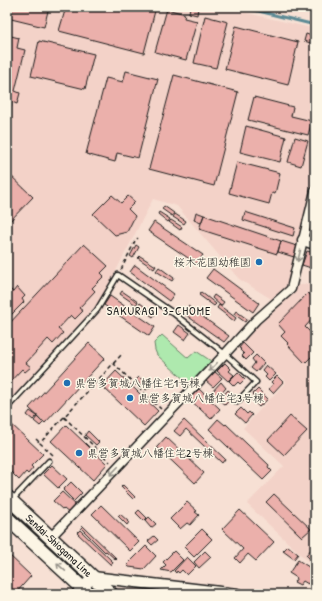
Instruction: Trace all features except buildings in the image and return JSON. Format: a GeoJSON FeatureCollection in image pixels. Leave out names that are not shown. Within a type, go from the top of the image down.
{"type":"FeatureCollection","features":[{"type":"Feature","properties":{"kind":"main road","name":"Sendai-Shiogama Line"},"geometry":{"type":"LineString","coordinates":[[9,499],[111,594]]}},
{"type":"Feature","properties":{"kind":"main road","name":"Sendai-Shiogama Line"},"geometry":{"type":"LineString","coordinates":[[7,518],[83,592]]}},
{"type":"Feature","properties":{"kind":"street"},"geometry":{"type":"LineString","coordinates":[[51,537],[256,320],[291,289],[315,191]]}},
{"type":"Feature","properties":{"kind":"street"},"geometry":{"type":"LineString","coordinates":[[303,240],[315,244]]}},
{"type":"Feature","properties":{"kind":"street"},"geometry":{"type":"LineString","coordinates":[[83,592],[93,577],[237,594]]}},
{"type":"Feature","properties":{"kind":"lane"},"geometry":{"type":"LineString","coordinates":[[7,408],[97,310],[118,275],[173,313],[225,354],[256,382],[237,402]]}},
{"type":"Feature","properties":{"kind":"lane"},"geometry":{"type":"LineString","coordinates":[[9,499],[49,461]]}},
{"type":"Feature","properties":{"kind":"path"},"geometry":{"type":"LineString","coordinates":[[118,275],[134,241],[138,238]]}},
{"type":"Feature","properties":{"kind":"path"},"geometry":{"type":"LineString","coordinates":[[40,443],[123,353]]}},
{"type":"Feature","properties":{"kind":"path"},"geometry":{"type":"LineString","coordinates":[[114,363],[167,415]]}},
{"type":"Feature","properties":{"kind":"path"},"geometry":{"type":"LineString","coordinates":[[64,417],[117,468]]}},
{"type":"Feature","properties":{"kind":"path"},"geometry":{"type":"LineString","coordinates":[[36,439],[54,456],[49,461]]}},
{"type":"Feature","properties":{"kind":"shaded area"},"geometry":{"type":"Polygon","coordinates":[[[7,7],[222,7],[315,29],[315,174],[287,285],[273,300],[239,279],[177,206],[153,199],[97,305],[7,403],[7,7]]]}},
{"type":"Feature","properties":{"kind":"shaded area"},"geometry":{"type":"Polygon","coordinates":[[[311,283],[315,287],[315,568],[247,504],[284,466],[243,428],[286,382],[241,341],[275,307],[295,292],[296,286],[311,283]]]}},
{"type":"Feature","properties":{"kind":"green space"},"geometry":{"type":"Polygon","coordinates":[[[162,335],[188,358],[196,351],[211,361],[189,384],[157,355],[154,343],[162,335]]]}},
{"type":"Feature","properties":{"kind":"waterway"},"geometry":{"type":"LineString","coordinates":[[242,7],[315,25]]}},
{"type":"Feature","properties":{"kind":"place","name":"桜木花園幼稚園"},"geometry":{"type":"Point","coordinates":[259,262]}},
{"type":"Feature","properties":{"kind":"place","name":"県営多賀城八幡住宅1号棟"},"geometry":{"type":"Point","coordinates":[67,383]}},
{"type":"Feature","properties":{"kind":"place","name":"県営多賀城八幡住宅3号棟"},"geometry":{"type":"Point","coordinates":[130,398]}},
{"type":"Feature","properties":{"kind":"place","name":"県営多賀城八幡住宅2号棟"},"geometry":{"type":"Point","coordinates":[79,453]}},
{"type":"Feature","properties":{"kind":"district","name":"SAKURAGI 3-CHOME"},"geometry":{"type":"Point","coordinates":[159,311]}}]}
